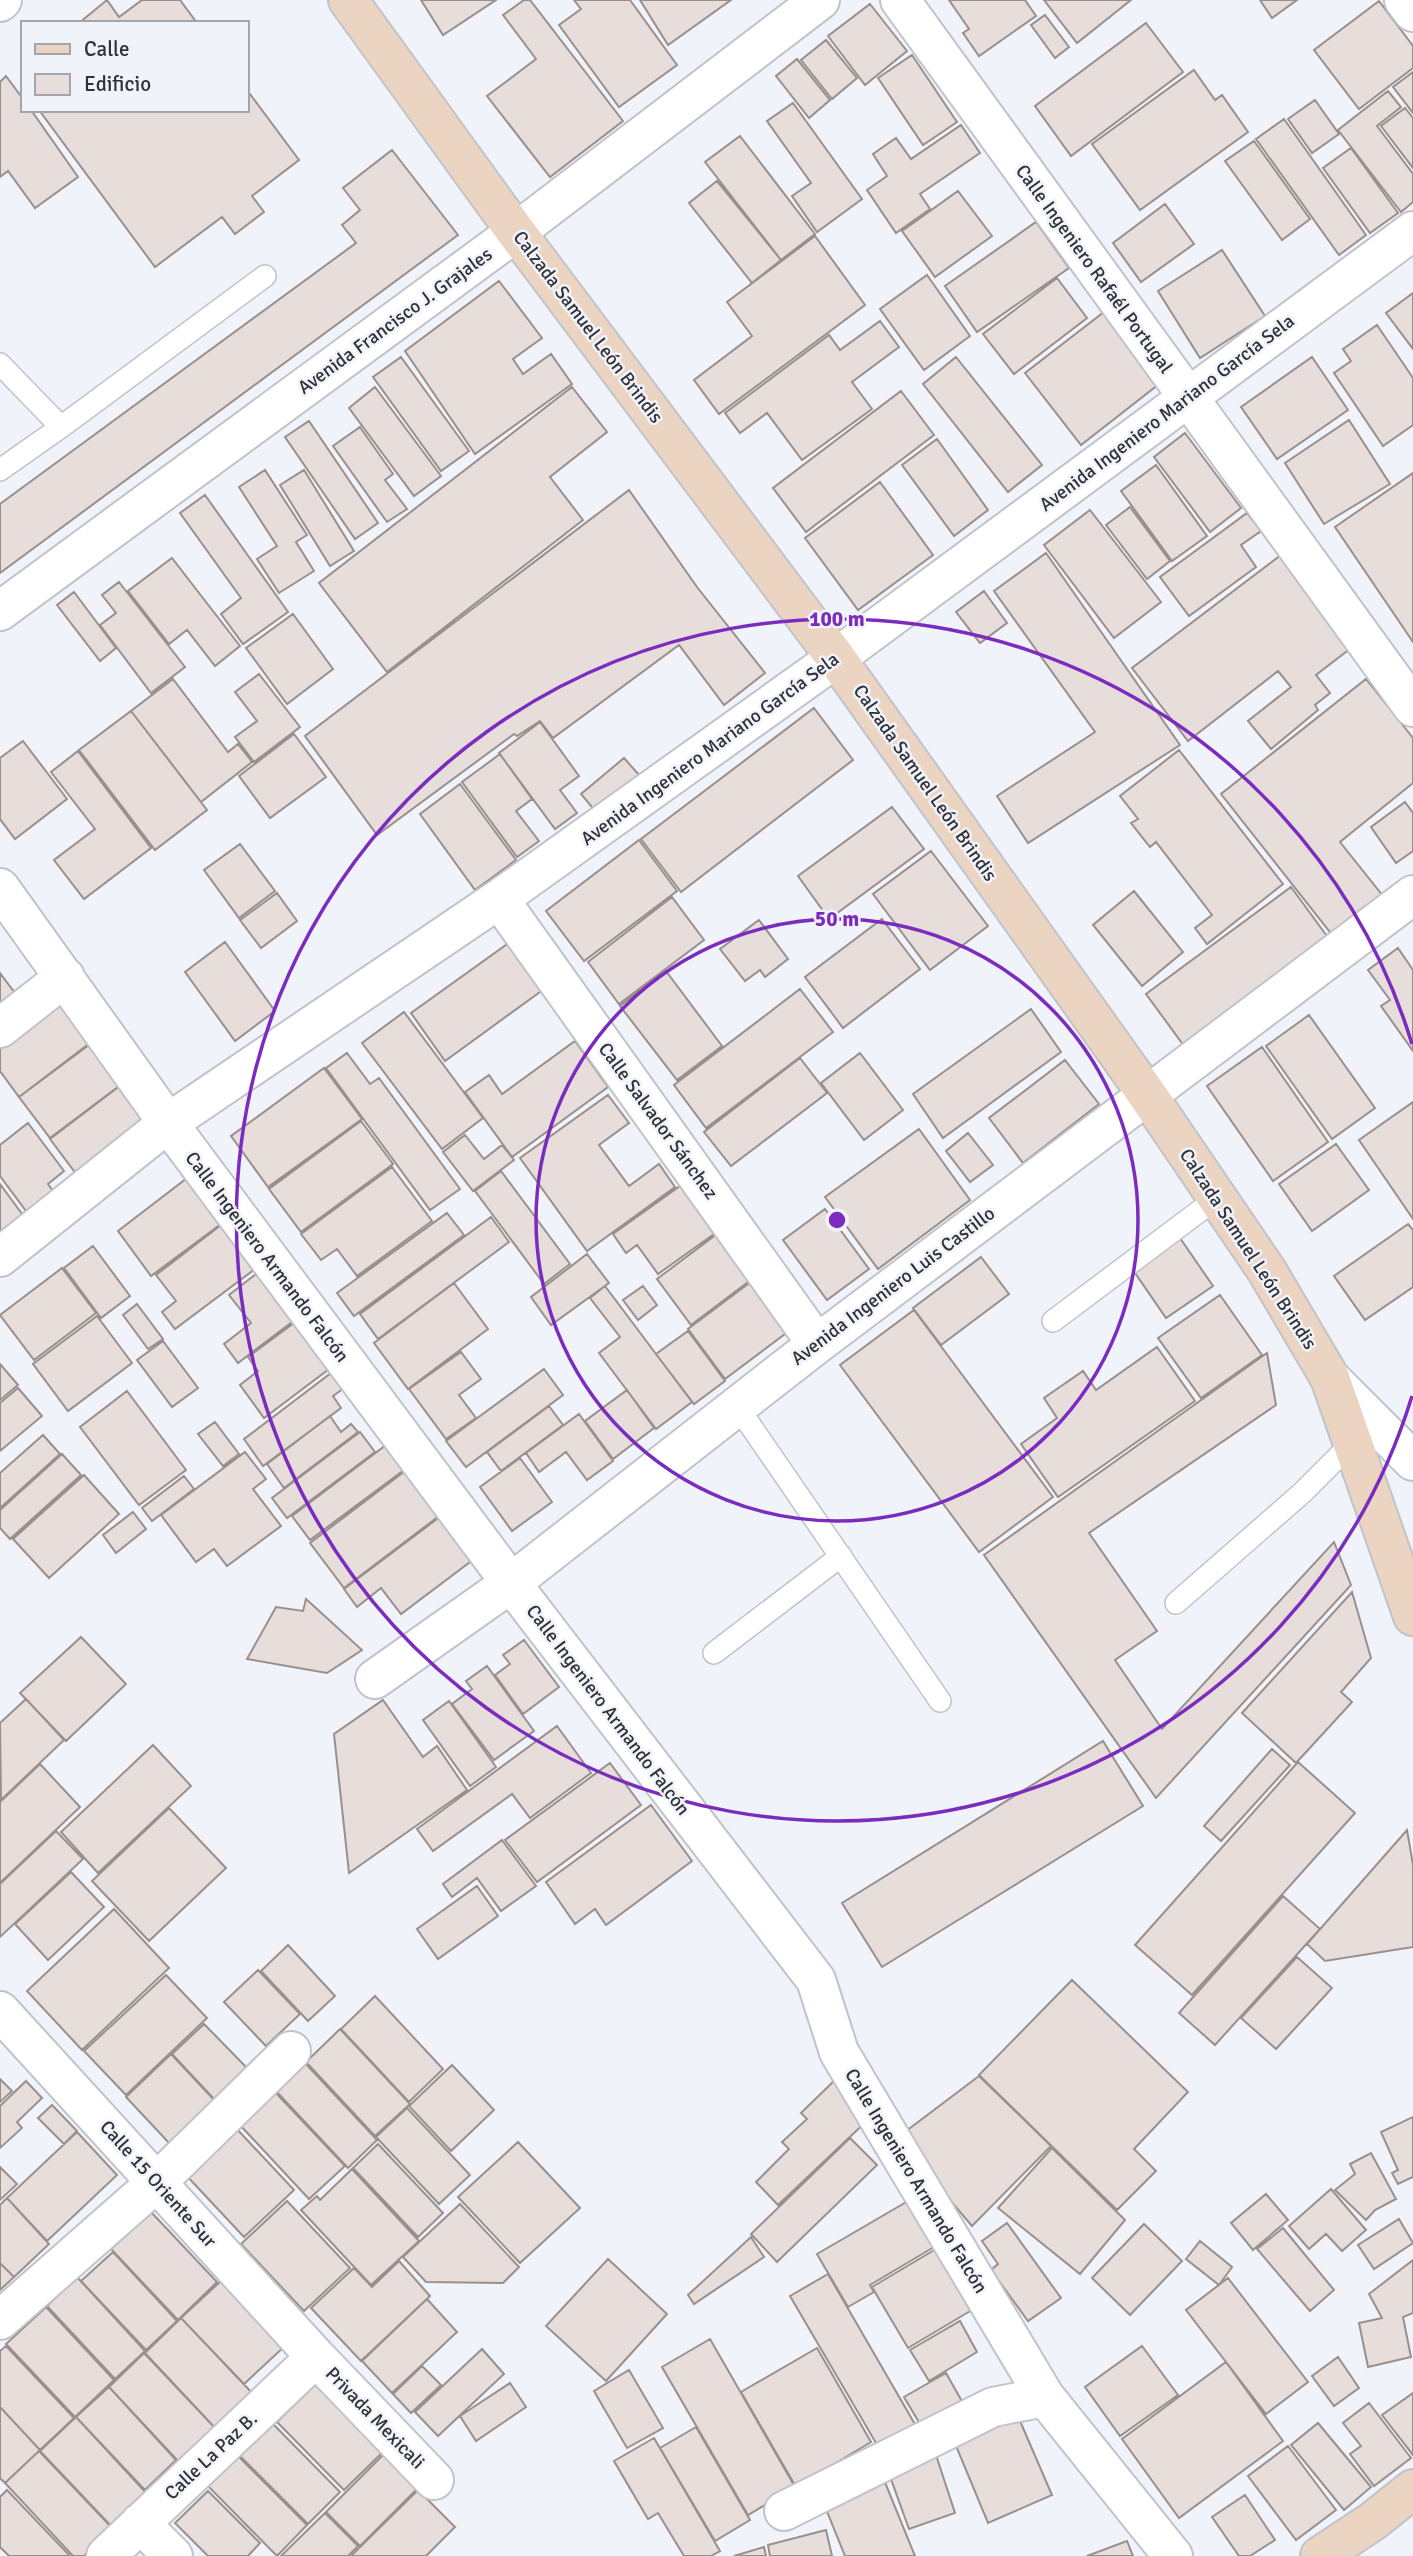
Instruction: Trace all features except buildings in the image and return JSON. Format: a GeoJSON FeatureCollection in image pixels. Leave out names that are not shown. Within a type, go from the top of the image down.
{"type":"FeatureCollection","features":[{"type":"Feature","properties":{"kind":"street","name":"Calzada Samuel León Brindis"},"geometry":{"type":"LineString","coordinates":[[348,0],[516,232],[836,658],[1146,1093],[1267,1271],[1330,1378],[1413,1616]]}},
{"type":"Feature","properties":{"kind":"street","name":"Avenida Francisco J. Grajales"},"geometry":{"type":"LineString","coordinates":[[0,611],[516,232],[820,0]]}},
{"type":"Feature","properties":{"kind":"street","name":"Calle Ingeniero Rafaél Portugal"},"geometry":{"type":"LineString","coordinates":[[900,0],[1413,707]]}},
{"type":"Feature","properties":{"kind":"street"},"geometry":{"type":"LineString","coordinates":[[1404,0],[1413,12]]}},
{"type":"Feature","properties":{"kind":"street","name":"Avenida Ingeniero Mariano García Sela"},"geometry":{"type":"LineString","coordinates":[[0,1257],[168,1124],[499,899],[836,658],[1413,231]]}},
{"type":"Feature","properties":{"kind":"street","name":"Calle Ingeniero Armando Falcón"},"geometry":{"type":"LineString","coordinates":[[0,888],[168,1124],[511,1583],[816,1980],[839,2052],[1045,2397],[1173,2556]]}},
{"type":"Feature","properties":{"kind":"street","name":"Avenida Ingeniero Luis Castillo"},"geometry":{"type":"LineString","coordinates":[[376,1679],[511,1583],[817,1344],[1146,1093],[1413,895]]}},
{"type":"Feature","properties":{"kind":"street","name":"Calle Salvador Sánchez"},"geometry":{"type":"LineString","coordinates":[[499,899],[817,1344]]}},
{"type":"Feature","properties":{"kind":"street"},"geometry":{"type":"LineString","coordinates":[[0,1028],[65,977]]}},
{"type":"Feature","properties":{"kind":"street"},"geometry":{"type":"LineString","coordinates":[[1330,1378],[1413,1461]]}},
{"type":"Feature","properties":{"kind":"street","name":"Calle 15 Oriente Sur"},"geometry":{"type":"LineString","coordinates":[[0,2011],[316,2357]]}},
{"type":"Feature","properties":{"kind":"street"},"geometry":{"type":"LineString","coordinates":[[0,2320],[157,2182],[291,2051]]}},
{"type":"Feature","properties":{"kind":"street","name":"Privada Mexicali"},"geometry":{"type":"LineString","coordinates":[[316,2357],[434,2480]]}},
{"type":"Feature","properties":{"kind":"street","name":"Calle La Paz B."},"geometry":{"type":"LineString","coordinates":[[106,2556],[316,2357]]}},
{"type":"Feature","properties":{"kind":"street"},"geometry":{"type":"LineString","coordinates":[[784,2511],[993,2407],[1045,2397]]}},
{"type":"Feature","properties":{"kind":"street"},"geometry":{"type":"LineString","coordinates":[[1320,2556],[1413,2489]]}},
{"type":"Feature","properties":{"kind":"street"},"geometry":{"type":"LineString","coordinates":[[140,2523],[173,2556]]}},
{"type":"Feature","properties":{"kind":"lane"},"geometry":{"type":"LineString","coordinates":[[0,470],[265,276]]}},
{"type":"Feature","properties":{"kind":"lane"},"geometry":{"type":"LineString","coordinates":[[0,364],[61,427]]}},
{"type":"Feature","properties":{"kind":"lane"},"geometry":{"type":"LineString","coordinates":[[1053,1321],[1217,1198]]}},
{"type":"Feature","properties":{"kind":"lane"},"geometry":{"type":"LineString","coordinates":[[737,1406],[940,1701]]}},
{"type":"Feature","properties":{"kind":"lane"},"geometry":{"type":"LineString","coordinates":[[1176,1603],[1302,1493],[1352,1443]]}},
{"type":"Feature","properties":{"kind":"lane"},"geometry":{"type":"LineString","coordinates":[[714,1653],[841,1556]]}}]}
